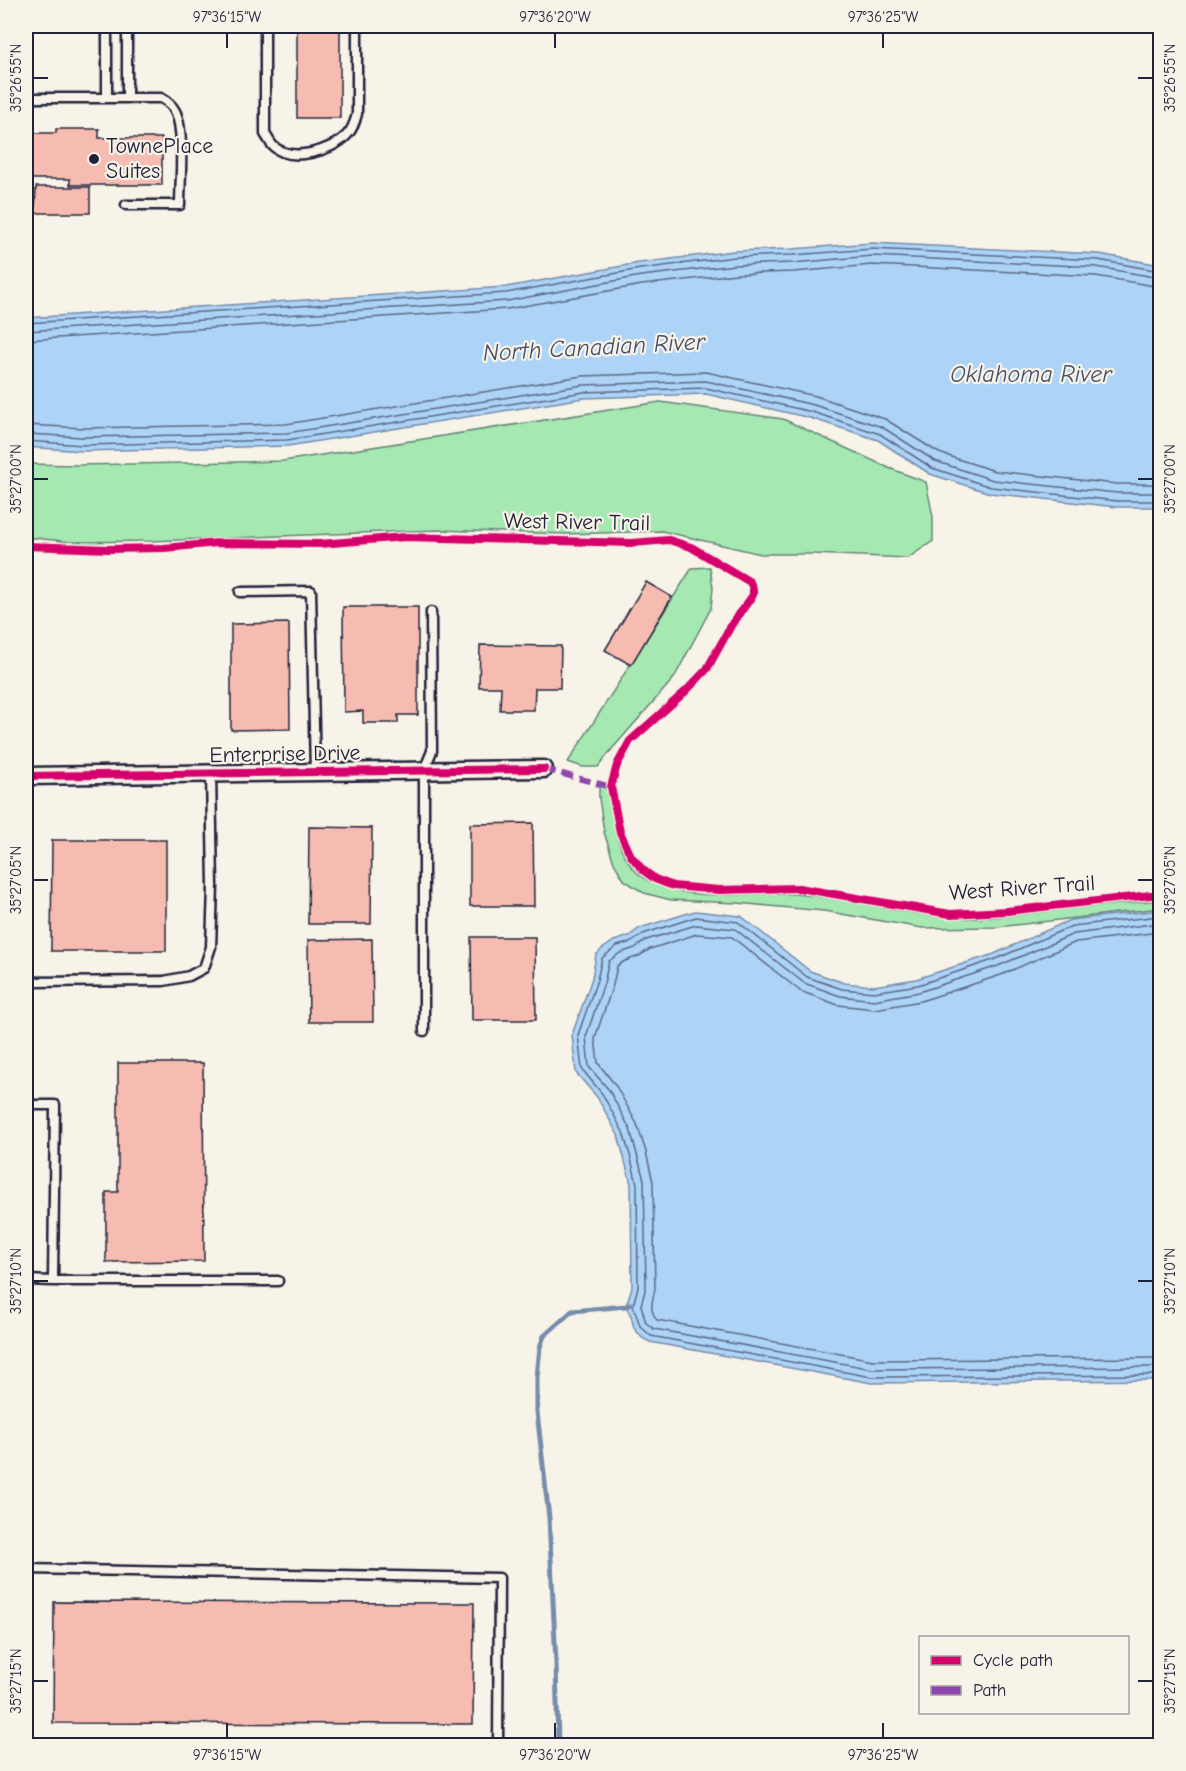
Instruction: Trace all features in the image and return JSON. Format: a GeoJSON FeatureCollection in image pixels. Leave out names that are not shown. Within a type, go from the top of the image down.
{"type":"FeatureCollection","features":[{"type":"Feature","properties":{"kind":"street","name":"Enterprise Drive"},"geometry":{"type":"LineString","coordinates":[[26,776],[544,769]]}},
{"type":"Feature","properties":{"kind":"lane"},"geometry":{"type":"LineString","coordinates":[[107,97],[108,26]]}},
{"type":"Feature","properties":{"kind":"lane"},"geometry":{"type":"LineString","coordinates":[[127,26],[127,98]]}},
{"type":"Feature","properties":{"kind":"lane"},"geometry":{"type":"LineString","coordinates":[[265,26],[265,134],[274,147],[296,155],[310,153],[335,144],[354,126],[357,114],[357,26]]}},
{"type":"Feature","properties":{"kind":"lane"},"geometry":{"type":"LineString","coordinates":[[26,98],[161,98],[169,103],[176,112],[180,133],[180,205],[126,204]]}},
{"type":"Feature","properties":{"kind":"lane"},"geometry":{"type":"LineString","coordinates":[[240,592],[311,591],[315,772]]}},
{"type":"Feature","properties":{"kind":"lane"},"geometry":{"type":"LineString","coordinates":[[424,1031],[424,770],[432,751],[431,612]]}},
{"type":"Feature","properties":{"kind":"lane"},"geometry":{"type":"LineString","coordinates":[[26,982],[164,981],[189,976],[204,968],[211,947],[213,886],[211,773]]}},
{"type":"Feature","properties":{"kind":"lane"},"geometry":{"type":"LineString","coordinates":[[26,1105],[55,1105],[53,1281]]}},
{"type":"Feature","properties":{"kind":"lane"},"geometry":{"type":"LineString","coordinates":[[26,1280],[278,1281]]}},
{"type":"Feature","properties":{"kind":"lane"},"geometry":{"type":"LineString","coordinates":[[26,1569],[500,1578],[498,1746]]}},
{"type":"Feature","properties":{"kind":"green space"},"geometry":{"type":"Polygon","coordinates":[[[660,402],[783,419],[889,468],[926,482],[933,517],[933,541],[908,558],[761,554],[662,531],[567,534],[438,530],[71,542],[26,537],[26,464],[283,461],[660,402]]]}},
{"type":"Feature","properties":{"kind":"green space"},"geometry":{"type":"Polygon","coordinates":[[[710,567],[713,588],[711,608],[674,678],[598,767],[583,767],[568,762],[692,568],[710,567]]]}},
{"type":"Feature","properties":{"kind":"green space"},"geometry":{"type":"Polygon","coordinates":[[[599,786],[609,788],[618,838],[627,860],[644,878],[678,891],[716,895],[807,895],[949,918],[990,917],[1160,900],[1160,908],[998,927],[922,928],[824,911],[671,900],[644,893],[624,880],[614,863],[604,832],[599,786]]]}},
{"type":"Feature","properties":{"kind":"water","name":"Oklahoma River"},"geometry":{"type":"Polygon","coordinates":[[[872,243],[1099,254],[1160,265],[1160,507],[1116,507],[990,493],[930,474],[878,440],[810,418],[706,394],[584,398],[288,446],[83,451],[26,447],[26,318],[506,287],[639,263],[734,251],[872,243]]]}},
{"type":"Feature","properties":{"kind":"water"},"geometry":{"type":"Polygon","coordinates":[[[1160,910],[1160,1380],[872,1383],[650,1342],[642,1338],[634,1328],[626,1306],[632,1287],[631,1184],[618,1135],[597,1097],[576,1073],[572,1035],[592,978],[596,955],[602,949],[640,928],[695,911],[741,916],[810,971],[844,983],[874,986],[916,979],[994,954],[1070,920],[1160,910]]]}},
{"type":"Feature","properties":{"kind":"building"},"geometry":{"type":"Polygon","coordinates":[[[284,26],[340,26],[340,118],[297,118],[297,27],[284,26]]]}},
{"type":"Feature","properties":{"kind":"building","name":"TownePlace Suites"},"geometry":{"type":"Polygon","coordinates":[[[56,129],[99,129],[99,138],[162,138],[162,185],[70,185],[70,179],[26,179],[26,133],[56,133],[56,129]]]}},
{"type":"Feature","properties":{"kind":"building"},"geometry":{"type":"Polygon","coordinates":[[[36,187],[90,187],[90,213],[35,213],[36,187]]]}},
{"type":"Feature","properties":{"kind":"building"},"geometry":{"type":"Polygon","coordinates":[[[646,582],[672,597],[631,665],[605,650],[646,582]]]}},
{"type":"Feature","properties":{"kind":"building"},"geometry":{"type":"Polygon","coordinates":[[[343,607],[418,607],[418,715],[398,715],[398,723],[363,723],[363,711],[344,712],[343,607]]]}},
{"type":"Feature","properties":{"kind":"building"},"geometry":{"type":"Polygon","coordinates":[[[289,623],[290,729],[231,730],[231,624],[289,623]]]}},
{"type":"Feature","properties":{"kind":"building"},"geometry":{"type":"Polygon","coordinates":[[[480,645],[561,646],[560,688],[535,688],[534,710],[500,710],[501,687],[479,687],[480,645]]]}},
{"type":"Feature","properties":{"kind":"building"},"geometry":{"type":"Polygon","coordinates":[[[533,823],[534,906],[470,906],[470,824],[533,823]]]}},
{"type":"Feature","properties":{"kind":"building"},"geometry":{"type":"Polygon","coordinates":[[[309,827],[372,828],[371,924],[308,924],[309,827]]]}},
{"type":"Feature","properties":{"kind":"building"},"geometry":{"type":"Polygon","coordinates":[[[52,840],[166,840],[166,951],[51,951],[52,840]]]}},
{"type":"Feature","properties":{"kind":"building"},"geometry":{"type":"Polygon","coordinates":[[[471,937],[535,937],[536,1020],[472,1020],[471,937]]]}},
{"type":"Feature","properties":{"kind":"building"},"geometry":{"type":"Polygon","coordinates":[[[372,939],[373,1022],[309,1022],[308,940],[372,939]]]}},
{"type":"Feature","properties":{"kind":"building"},"geometry":{"type":"Polygon","coordinates":[[[118,1063],[203,1063],[204,1261],[106,1262],[106,1192],[118,1192],[118,1063]]]}},
{"type":"Feature","properties":{"kind":"building"},"geometry":{"type":"Polygon","coordinates":[[[54,1602],[474,1603],[473,1724],[53,1723],[54,1602]]]}},
{"type":"Feature","properties":{"kind":"waterway"},"geometry":{"type":"LineString","coordinates":[[558,1746],[549,1518],[537,1412],[540,1347],[544,1336],[572,1311],[631,1304]]}},
{"type":"Feature","properties":{"kind":"marked path"},"geometry":{"type":"LineString","coordinates":[[544,769],[611,787]]}},
{"type":"Feature","properties":{"kind":"cycle path","name":"West River Trail"},"geometry":{"type":"LineString","coordinates":[[26,546],[164,548],[218,543],[320,544],[405,537],[632,543],[669,540],[691,547],[750,582],[753,595],[732,624],[707,669],[630,741],[617,765],[611,787],[620,832],[631,856],[643,870],[655,879],[673,886],[719,890],[799,888],[950,914],[1007,911],[1160,894]]}},
{"type":"Feature","properties":{"kind":"cycle path"},"geometry":{"type":"LineString","coordinates":[[26,776],[544,769]]}},
{"type":"Feature","properties":{"kind":"place","name":"TownePlace Suites"},"geometry":{"type":"Point","coordinates":[94,159]}},
{"type":"Feature","properties":{"kind":"water label","name":"North Canadian River"},"geometry":{"type":"Point","coordinates":[594,347]}}]}
